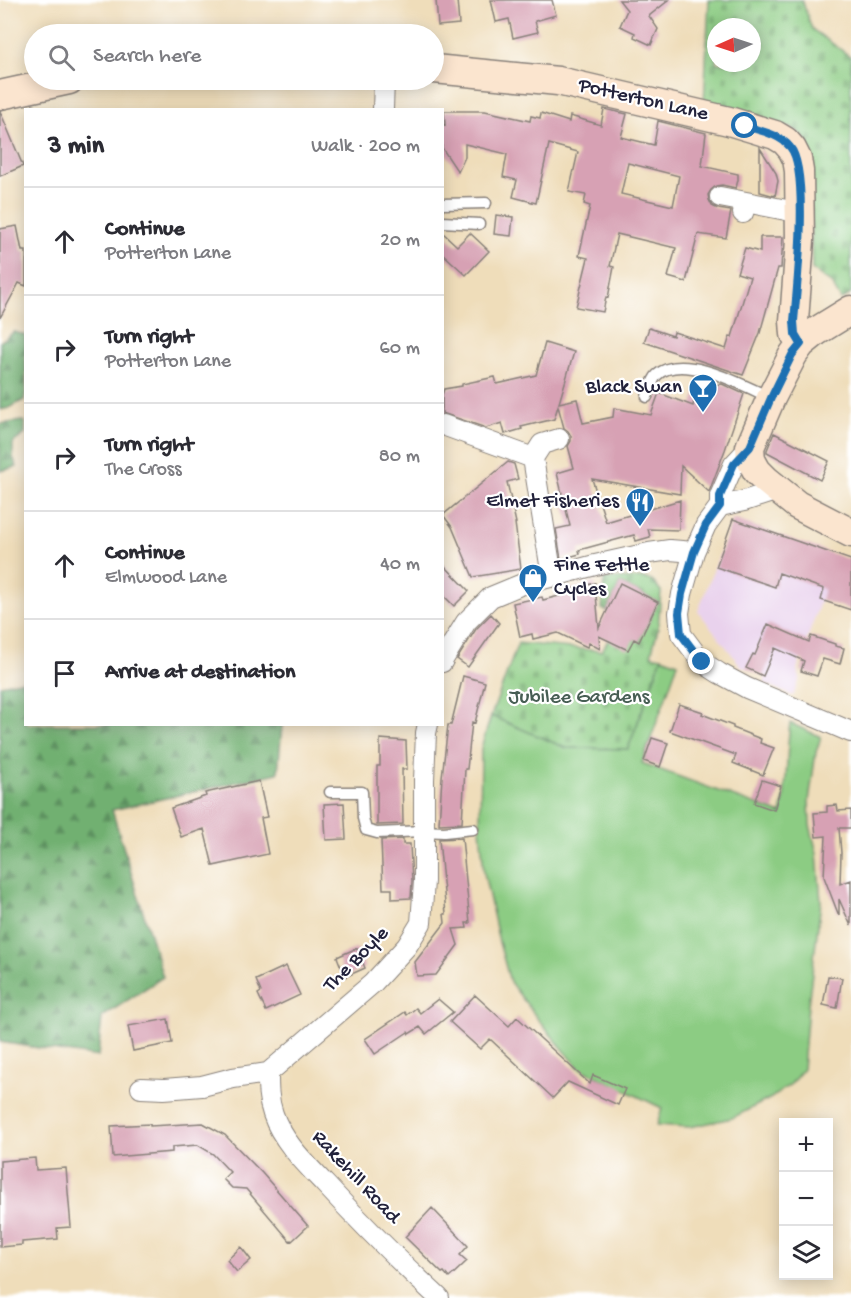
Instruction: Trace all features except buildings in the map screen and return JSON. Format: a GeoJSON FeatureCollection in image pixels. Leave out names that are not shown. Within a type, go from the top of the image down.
{"type":"FeatureCollection","features":[{"type":"Feature","properties":{"kind":"street","name":"Potterton Lane"},"geometry":{"type":"LineString","coordinates":[[444,70],[558,81],[729,121],[775,135],[784,141],[792,149],[797,159],[801,213],[800,258],[794,321],[797,350]]}},
{"type":"Feature","properties":{"kind":"street"},"geometry":{"type":"LineString","coordinates":[[0,95],[24,90]]}},
{"type":"Feature","properties":{"kind":"street"},"geometry":{"type":"LineString","coordinates":[[383,108],[384,90]]}},
{"type":"Feature","properties":{"kind":"street"},"geometry":{"type":"LineString","coordinates":[[720,196],[745,207],[801,213]]}},
{"type":"Feature","properties":{"kind":"street"},"geometry":{"type":"LineString","coordinates":[[753,459],[771,398],[797,350],[817,331],[851,310]]}},
{"type":"Feature","properties":{"kind":"street"},"geometry":{"type":"LineString","coordinates":[[444,425],[533,458]]}},
{"type":"Feature","properties":{"kind":"street"},"geometry":{"type":"LineString","coordinates":[[552,577],[533,458],[542,444],[559,439]]}},
{"type":"Feature","properties":{"kind":"street"},"geometry":{"type":"LineString","coordinates":[[753,459],[778,490],[797,504],[851,533]]}},
{"type":"Feature","properties":{"kind":"street"},"geometry":{"type":"LineString","coordinates":[[753,459],[734,464],[720,496],[720,506],[706,525],[694,552],[682,594],[679,613],[681,634],[702,662],[719,674],[851,732]]}},
{"type":"Feature","properties":{"kind":"street"},"geometry":{"type":"LineString","coordinates":[[720,506],[778,490]]}},
{"type":"Feature","properties":{"kind":"street"},"geometry":{"type":"LineString","coordinates":[[444,658],[466,622],[491,597],[520,585],[649,553],[670,550],[694,552]]}},
{"type":"Feature","properties":{"kind":"street","name":"The Boyle"},"geometry":{"type":"LineString","coordinates":[[268,1073],[373,983],[407,946],[422,924],[428,726]]}},
{"type":"Feature","properties":{"kind":"street"},"geometry":{"type":"LineString","coordinates":[[141,1088],[202,1086],[233,1078],[268,1073]]}},
{"type":"Feature","properties":{"kind":"street","name":"Rakehill Road"},"geometry":{"type":"LineString","coordinates":[[268,1073],[268,1096],[273,1116],[285,1138],[348,1209],[439,1298]]}},
{"type":"Feature","properties":{"kind":"lane"},"geometry":{"type":"LineString","coordinates":[[444,204],[486,203]]}},
{"type":"Feature","properties":{"kind":"lane"},"geometry":{"type":"LineString","coordinates":[[444,222],[479,224]]}},
{"type":"Feature","properties":{"kind":"lane"},"geometry":{"type":"LineString","coordinates":[[647,397],[654,378],[660,373],[683,366],[726,377],[771,398]]}},
{"type":"Feature","properties":{"kind":"lane"},"geometry":{"type":"LineString","coordinates":[[330,792],[362,792],[366,830],[377,833],[473,829]]}},
{"type":"Feature","properties":{"kind":"shaded area"},"geometry":{"type":"Polygon","coordinates":[[[733,519],[836,555],[797,669],[800,678],[793,696],[764,683],[766,677],[741,666],[698,611],[733,519]]]}},
{"type":"Feature","properties":{"kind":"green space"},"geometry":{"type":"Polygon","coordinates":[[[709,0],[802,0],[812,29],[851,57],[851,294],[841,300],[832,284],[812,269],[809,149],[803,137],[792,128],[704,105],[707,42],[707,72],[761,72],[761,18],[708,18],[709,0]]]}},
{"type":"Feature","properties":{"kind":"green space"},"geometry":{"type":"Polygon","coordinates":[[[14,332],[24,335],[24,400],[0,410],[0,342],[14,332]]]}},
{"type":"Feature","properties":{"kind":"green space"},"geometry":{"type":"Polygon","coordinates":[[[24,422],[24,435],[13,443],[13,457],[17,467],[0,471],[0,424],[24,422]]]}},
{"type":"Feature","properties":{"kind":"green space","name":"Jubilee Gardens"},"geometry":{"type":"Polygon","coordinates":[[[644,578],[652,581],[661,591],[658,628],[651,655],[662,657],[628,749],[566,748],[491,716],[518,643],[602,651],[608,640],[634,639],[639,641],[658,602],[620,583],[607,611],[602,609],[604,579],[644,578]]]}},
{"type":"Feature","properties":{"kind":"green space"},"geometry":{"type":"Polygon","coordinates":[[[662,657],[678,663],[642,763],[781,814],[790,723],[821,737],[816,752],[809,801],[810,825],[817,853],[821,902],[808,1005],[803,1069],[791,1084],[771,1098],[732,1118],[690,1127],[657,1125],[662,1108],[579,1068],[510,982],[484,873],[480,828],[481,748],[491,716],[566,748],[628,749],[662,657]]]}},
{"type":"Feature","properties":{"kind":"green space"},"geometry":{"type":"Polygon","coordinates":[[[24,680],[24,726],[282,726],[278,773],[112,810],[163,977],[102,1017],[98,1057],[0,1042],[0,685],[24,680]]]}},
{"type":"Feature","properties":{"kind":"place","name":"Black Swan"},"geometry":{"type":"Point","coordinates":[703,414]}},
{"type":"Feature","properties":{"kind":"place","name":"Elmet Fisheries"},"geometry":{"type":"Point","coordinates":[640,528]}},
{"type":"Feature","properties":{"kind":"place","name":"Fine Fettle Cycles"},"geometry":{"type":"Point","coordinates":[533,604]}},
{"type":"Feature","properties":{"kind":"route"},"geometry":{"type":"LineString","coordinates":[[702,662],[681,634],[679,613],[694,552],[706,525],[720,506],[720,496],[734,464],[750,447],[792,355],[801,344],[795,334],[794,321],[801,213],[797,159],[792,149],[775,135],[745,126]]}}]}
